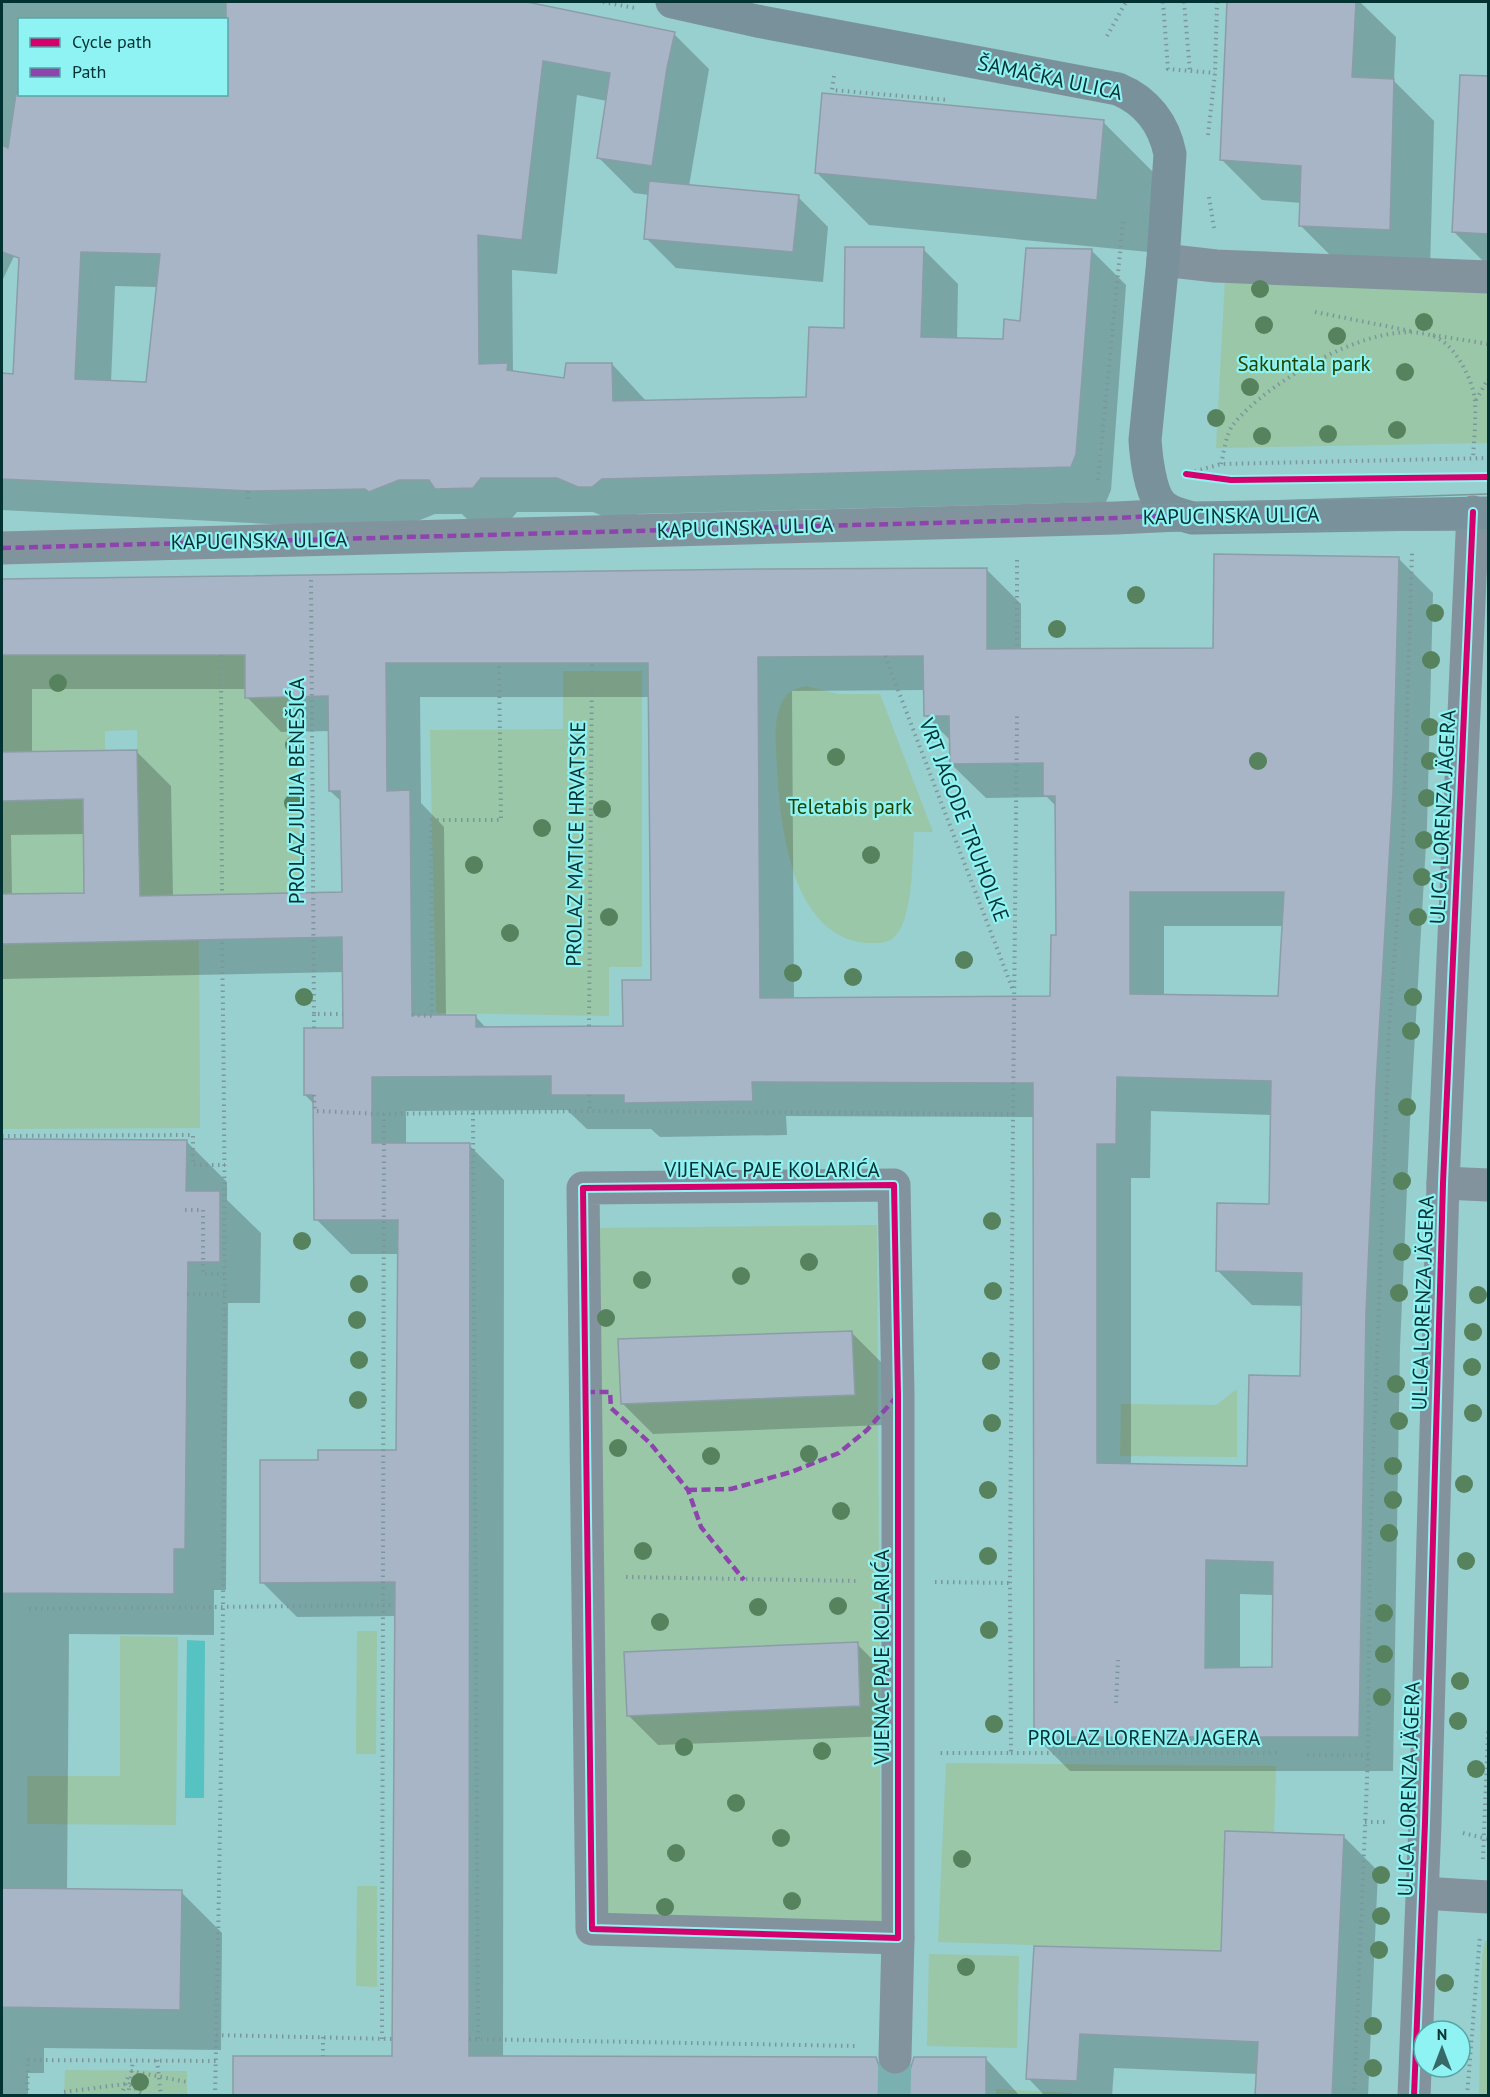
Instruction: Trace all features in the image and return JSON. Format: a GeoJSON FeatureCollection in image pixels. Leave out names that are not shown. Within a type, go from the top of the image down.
{"type":"FeatureCollection","features":[{"type":"Feature","properties":{"kind":"street","name":"ŠAMAČKA ULICA"},"geometry":{"type":"LineString","coordinates":[[658,6],[757,21],[1075,80],[1118,89],[1132,95],[1147,107],[1161,125],[1167,140],[1170,168],[1145,440],[1146,460],[1150,479],[1161,504],[1178,515]]}},
{"type":"Feature","properties":{"kind":"street"},"geometry":{"type":"LineString","coordinates":[[1163,260],[1216,266],[1488,277]]}},
{"type":"Feature","properties":{"kind":"street","name":"KAPUCINSKA ULICA"},"geometry":{"type":"LineString","coordinates":[[2,548],[1178,515],[1193,518],[1481,513]]}},
{"type":"Feature","properties":{"kind":"street","name":"ULICA LORENZA JÄGERA"},"geometry":{"type":"LineString","coordinates":[[1414,2096],[1443,1183],[1481,513]]}},
{"type":"Feature","properties":{"kind":"street"},"geometry":{"type":"LineString","coordinates":[[1443,1183],[1488,1185]]}},
{"type":"Feature","properties":{"kind":"street","name":"VIJENAC PAJE KOLARIĆA"},"geometry":{"type":"LineString","coordinates":[[895,2052],[898,1938],[898,1581],[894,1185],[583,1188],[592,1929],[898,1938]]}},
{"type":"Feature","properties":{"kind":"street"},"geometry":{"type":"LineString","coordinates":[[1422,1893],[1488,1897]]}},
{"type":"Feature","properties":{"kind":"path"},"geometry":{"type":"LineString","coordinates":[[603,2],[658,6]]}},
{"type":"Feature","properties":{"kind":"path"},"geometry":{"type":"LineString","coordinates":[[1107,36],[1126,2]]}},
{"type":"Feature","properties":{"kind":"path"},"geometry":{"type":"LineString","coordinates":[[1162,2],[1168,69],[1215,73]]}},
{"type":"Feature","properties":{"kind":"path"},"geometry":{"type":"LineString","coordinates":[[1184,2],[1190,72]]}},
{"type":"Feature","properties":{"kind":"path"},"geometry":{"type":"LineString","coordinates":[[835,70],[832,90],[958,101]]}},
{"type":"Feature","properties":{"kind":"path"},"geometry":{"type":"LineString","coordinates":[[1097,484],[1124,217]]}},
{"type":"Feature","properties":{"kind":"path"},"geometry":{"type":"LineString","coordinates":[[1314,312],[1488,344]]}},
{"type":"Feature","properties":{"kind":"path"},"geometry":{"type":"LineString","coordinates":[[1221,464],[1232,426],[1268,391],[1340,350],[1373,338],[1399,333],[1425,334],[1444,342],[1458,357],[1467,374],[1475,401],[1473,458]]}},
{"type":"Feature","properties":{"kind":"path"},"geometry":{"type":"LineString","coordinates":[[1475,401],[1488,379]]}},
{"type":"Feature","properties":{"kind":"path"},"geometry":{"type":"LineString","coordinates":[[1186,474],[1221,464],[1488,458]]}},
{"type":"Feature","properties":{"kind":"path"},"geometry":{"type":"LineString","coordinates":[[1186,474],[1209,477]]}},
{"type":"Feature","properties":{"kind":"path"},"geometry":{"type":"LineString","coordinates":[[248,491],[249,507]]}},
{"type":"Feature","properties":{"kind":"path"},"geometry":{"type":"LineString","coordinates":[[1354,2096],[1368,1755],[1370,1547],[1389,1028],[1403,841],[1412,551]]}},
{"type":"Feature","properties":{"kind":"path"},"geometry":{"type":"LineString","coordinates":[[1017,558],[1017,649]]}},
{"type":"Feature","properties":{"kind":"path"},"geometry":{"type":"LineString","coordinates":[[221,655],[222,894]]}},
{"type":"Feature","properties":{"kind":"path"},"geometry":{"type":"LineString","coordinates":[[412,1015],[432,1016],[431,820],[501,820],[499,663]]}},
{"type":"Feature","properties":{"kind":"path"},"geometry":{"type":"LineString","coordinates":[[215,2096],[224,1607],[225,1165],[222,939]]}},
{"type":"Feature","properties":{"kind":"path"},"geometry":{"type":"LineString","coordinates":[[314,1014],[343,1014]]}},
{"type":"Feature","properties":{"kind":"path"},"geometry":{"type":"LineString","coordinates":[[314,1095],[315,1111],[384,1114],[590,1112],[1013,1114]]}},
{"type":"Feature","properties":{"kind":"path"},"geometry":{"type":"LineString","coordinates":[[589,1095],[590,1112]]}},
{"type":"Feature","properties":{"kind":"path"},"geometry":{"type":"LineString","coordinates":[[473,1113],[478,2040]]}},
{"type":"Feature","properties":{"kind":"path"},"geometry":{"type":"LineString","coordinates":[[382,2039],[384,1114]]}},
{"type":"Feature","properties":{"kind":"path"},"geometry":{"type":"LineString","coordinates":[[2,1136],[193,1135],[193,1165],[225,1165]]}},
{"type":"Feature","properties":{"kind":"path"},"geometry":{"type":"LineString","coordinates":[[185,1210],[203,1210],[203,1274],[225,1274]]}},
{"type":"Feature","properties":{"kind":"path"},"geometry":{"type":"LineString","coordinates":[[188,1294],[224,1294]]}},
{"type":"Feature","properties":{"kind":"path"},"geometry":{"type":"LineString","coordinates":[[622,1577],[1010,1583]]}},
{"type":"Feature","properties":{"kind":"path"},"geometry":{"type":"LineString","coordinates":[[29,1609],[395,1605]]}},
{"type":"Feature","properties":{"kind":"path"},"geometry":{"type":"LineString","coordinates":[[469,1606],[476,1605]]}},
{"type":"Feature","properties":{"kind":"path"},"geometry":{"type":"LineString","coordinates":[[1116,1703],[1118,1660]]}},
{"type":"Feature","properties":{"kind":"path"},"geometry":{"type":"LineString","coordinates":[[1117,1736],[1117,1753]]}},
{"type":"Feature","properties":{"kind":"path"},"geometry":{"type":"LineString","coordinates":[[1307,1755],[1368,1755]]}},
{"type":"Feature","properties":{"kind":"path"},"geometry":{"type":"LineString","coordinates":[[216,2035],[392,2039]]}},
{"type":"Feature","properties":{"kind":"path"},"geometry":{"type":"LineString","coordinates":[[323,2037],[323,2056]]}},
{"type":"Feature","properties":{"kind":"path"},"geometry":{"type":"LineString","coordinates":[[469,2039],[895,2052]]}},
{"type":"Feature","properties":{"kind":"path"},"geometry":{"type":"LineString","coordinates":[[27,2096],[28,2060],[216,2061]]}},
{"type":"Feature","properties":{"kind":"path"},"geometry":{"type":"LineString","coordinates":[[121,2096],[127,2084],[133,2060]]}},
{"type":"Feature","properties":{"kind":"path"},"geometry":{"type":"LineString","coordinates":[[157,2060],[160,2096]]}},
{"type":"Feature","properties":{"kind":"path"},"geometry":{"type":"LineString","coordinates":[[131,2071],[187,2082]]}},
{"type":"Feature","properties":{"kind":"path"},"geometry":{"type":"LineString","coordinates":[[127,2084],[128,2096]]}},
{"type":"Feature","properties":{"kind":"path"},"geometry":{"type":"LineString","coordinates":[[64,2092],[127,2084],[144,2096]]}},
{"type":"Feature","properties":{"kind":"green space","name":"Sakuntala park"},"geometry":{"type":"Polygon","coordinates":[[[1225,279],[1488,290],[1488,443],[1216,448],[1225,279]]]}},
{"type":"Feature","properties":{"kind":"green space"},"geometry":{"type":"Polygon","coordinates":[[[245,654],[245,697],[297,697],[300,893],[140,896],[137,730],[105,731],[105,751],[2,752],[2,655],[245,654]]]}},
{"type":"Feature","properties":{"kind":"green space"},"geometry":{"type":"Polygon","coordinates":[[[563,671],[642,671],[642,967],[609,967],[609,1016],[436,1013],[430,730],[563,729],[563,671]]]}},
{"type":"Feature","properties":{"kind":"green space","name":"Teletabis park"},"geometry":{"type":"Polygon","coordinates":[[[806,686],[838,694],[880,694],[933,832],[914,832],[911,888],[905,918],[900,930],[893,938],[881,943],[867,943],[841,936],[821,921],[806,900],[787,847],[779,791],[776,727],[778,711],[785,697],[794,690],[806,686]]]}},
{"type":"Feature","properties":{"kind":"green space"},"geometry":{"type":"Polygon","coordinates":[[[83,799],[84,893],[2,894],[2,801],[83,799]]]}},
{"type":"Feature","properties":{"kind":"green space"},"geometry":{"type":"Polygon","coordinates":[[[199,940],[200,1128],[2,1129],[2,944],[199,940]]]}},
{"type":"Feature","properties":{"kind":"green space"},"geometry":{"type":"Polygon","coordinates":[[[877,1225],[881,1928],[602,1922],[598,1228],[877,1225]]]}},
{"type":"Feature","properties":{"kind":"green space"},"geometry":{"type":"Polygon","coordinates":[[[1237,1389],[1237,1457],[1120,1456],[1121,1404],[1216,1405],[1237,1389]]]}},
{"type":"Feature","properties":{"kind":"green space"},"geometry":{"type":"Polygon","coordinates":[[[357,1631],[377,1631],[376,1754],[356,1754],[357,1631]]]}},
{"type":"Feature","properties":{"kind":"green space"},"geometry":{"type":"Polygon","coordinates":[[[120,1636],[178,1637],[176,1825],[27,1824],[27,1776],[120,1776],[120,1636]]]}},
{"type":"Feature","properties":{"kind":"green space"},"geometry":{"type":"Polygon","coordinates":[[[946,1763],[1276,1766],[1274,1832],[1225,1831],[1221,1951],[938,1942],[946,1763]]]}},
{"type":"Feature","properties":{"kind":"green space"},"geometry":{"type":"Polygon","coordinates":[[[357,1886],[377,1886],[377,1987],[356,1986],[357,1886]]]}},
{"type":"Feature","properties":{"kind":"green space"},"geometry":{"type":"Polygon","coordinates":[[[1485,1941],[1488,1941],[1488,2095],[1479,2096],[1482,1959],[1485,1941]]]}},
{"type":"Feature","properties":{"kind":"green space"},"geometry":{"type":"Polygon","coordinates":[[[929,1954],[1019,1956],[1017,2048],[927,2046],[929,1954]]]}},
{"type":"Feature","properties":{"kind":"green space"},"geometry":{"type":"Polygon","coordinates":[[[65,2070],[187,2071],[187,2095],[64,2095],[65,2070]]]}},
{"type":"Feature","properties":{"kind":"green space"},"geometry":{"type":"Polygon","coordinates":[[[996,2089],[1073,2093],[1073,2095],[996,2095],[996,2089]]]}},
{"type":"Feature","properties":{"kind":"water"},"geometry":{"type":"Polygon","coordinates":[[[187,1640],[205,1641],[204,1798],[185,1798],[187,1640]]]}},
{"type":"Feature","properties":{"kind":"building"},"geometry":{"type":"Polygon","coordinates":[[[226,2],[527,2],[675,32],[652,166],[597,158],[610,73],[543,61],[522,240],[478,235],[479,364],[508,363],[507,370],[564,378],[566,363],[612,363],[613,401],[806,397],[809,327],[844,328],[845,247],[924,247],[921,337],[1003,339],[1004,319],[1020,321],[1026,248],[1092,249],[1076,454],[1071,467],[602,479],[592,487],[578,487],[557,478],[481,478],[473,488],[435,489],[429,480],[399,480],[369,492],[365,489],[251,491],[2,479],[2,373],[13,374],[19,258],[2,252],[2,145],[8,148],[16,94],[18,96],[228,96],[226,2]],[[81,252],[75,379],[146,382],[160,254],[81,252]]]}},
{"type":"Feature","properties":{"kind":"building"},"geometry":{"type":"Polygon","coordinates":[[[1227,2],[1356,2],[1352,77],[1394,79],[1390,230],[1299,226],[1301,166],[1220,160],[1227,2]]]}},
{"type":"Feature","properties":{"kind":"building"},"geometry":{"type":"Polygon","coordinates":[[[1460,75],[1488,76],[1488,234],[1452,232],[1460,75]]]}},
{"type":"Feature","properties":{"kind":"building"},"geometry":{"type":"Polygon","coordinates":[[[822,93],[1104,120],[1097,200],[815,173],[822,93]]]}},
{"type":"Feature","properties":{"kind":"building"},"geometry":{"type":"Polygon","coordinates":[[[649,181],[799,195],[793,252],[644,239],[649,181]]]}},
{"type":"Feature","properties":{"kind":"building"},"geometry":{"type":"Polygon","coordinates":[[[1214,554],[1399,557],[1393,792],[1366,1312],[1359,1737],[1034,1737],[1033,1083],[752,1082],[753,1101],[624,1103],[624,1095],[551,1095],[551,1076],[372,1077],[372,1143],[470,1143],[469,2056],[876,2057],[885,2073],[895,2076],[911,2067],[914,2057],[986,2057],[986,2096],[233,2096],[233,2056],[392,2056],[395,1582],[260,1583],[260,1460],[318,1460],[318,1450],[396,1450],[398,1220],[314,1220],[313,1095],[304,1095],[304,1028],[343,1028],[342,937],[2,944],[2,894],[84,893],[83,799],[2,801],[2,752],[137,750],[140,896],[342,892],[340,791],[329,791],[328,696],[245,698],[245,655],[2,655],[2,579],[987,568],[987,649],[1213,648],[1214,554]],[[923,656],[758,657],[760,998],[1050,996],[1051,935],[1056,935],[1055,796],[1043,796],[1043,763],[950,764],[949,716],[924,716],[923,656]],[[386,663],[387,791],[410,790],[412,1015],[476,1015],[476,1027],[623,1026],[622,980],[651,980],[648,663],[386,663]],[[1130,892],[1130,994],[1278,996],[1284,892],[1130,892]],[[1117,1077],[1116,1144],[1097,1144],[1097,1463],[1247,1466],[1249,1375],[1300,1376],[1302,1273],[1216,1271],[1217,1203],[1269,1204],[1271,1081],[1117,1077]],[[1206,1560],[1205,1668],[1272,1667],[1273,1562],[1206,1560]]]}},
{"type":"Feature","properties":{"kind":"building"},"geometry":{"type":"Polygon","coordinates":[[[2,1139],[187,1140],[186,1191],[220,1191],[220,1262],[188,1262],[185,1549],[174,1549],[174,1594],[2,1593],[2,1139]]]}},
{"type":"Feature","properties":{"kind":"building"},"geometry":{"type":"Polygon","coordinates":[[[852,1331],[855,1395],[621,1404],[618,1339],[852,1331]]]}},
{"type":"Feature","properties":{"kind":"building"},"geometry":{"type":"Polygon","coordinates":[[[858,1642],[860,1706],[627,1716],[624,1652],[858,1642]]]}},
{"type":"Feature","properties":{"kind":"building"},"geometry":{"type":"Polygon","coordinates":[[[1225,1831],[1344,1835],[1332,2096],[1255,2096],[1258,2042],[1080,2034],[1077,2081],[1026,2079],[1034,1946],[1221,1951],[1225,1831]]]}},
{"type":"Feature","properties":{"kind":"building"},"geometry":{"type":"Polygon","coordinates":[[[2,1888],[182,1890],[180,2010],[2,2007],[2,1888]]]}},
{"type":"Feature","properties":{"kind":"tunnel"},"geometry":{"type":"LineString","coordinates":[[894,2096],[895,2057]]}},
{"type":"Feature","properties":{"kind":"tram line"},"geometry":{"type":"LineString","coordinates":[[2,536],[1488,494]]}},
{"type":"Feature","properties":{"kind":"tram line"},"geometry":{"type":"LineString","coordinates":[[2,559],[1116,531],[1488,530]]}},
{"type":"Feature","properties":{"kind":"marked path"},"geometry":{"type":"LineString","coordinates":[[2,548],[1178,515]]}},
{"type":"Feature","properties":{"kind":"marked path"},"geometry":{"type":"LineString","coordinates":[[586,1392],[610,1392],[611,1408],[650,1443],[688,1490],[701,1527],[744,1580]]}},
{"type":"Feature","properties":{"kind":"marked path"},"geometry":{"type":"LineString","coordinates":[[688,1490],[731,1489],[791,1472],[839,1453],[867,1430],[898,1395]]}},
{"type":"Feature","properties":{"kind":"cycle path"},"geometry":{"type":"LineString","coordinates":[[1186,474],[1231,480],[1488,477]]}},
{"type":"Feature","properties":{"kind":"cycle path"},"geometry":{"type":"LineString","coordinates":[[1414,2096],[1425,1823],[1443,1183],[1473,512]]}},
{"type":"Feature","properties":{"kind":"cycle path"},"geometry":{"type":"LineString","coordinates":[[894,1185],[898,1395],[898,1938],[592,1929],[583,1188],[894,1185]]}}]}
